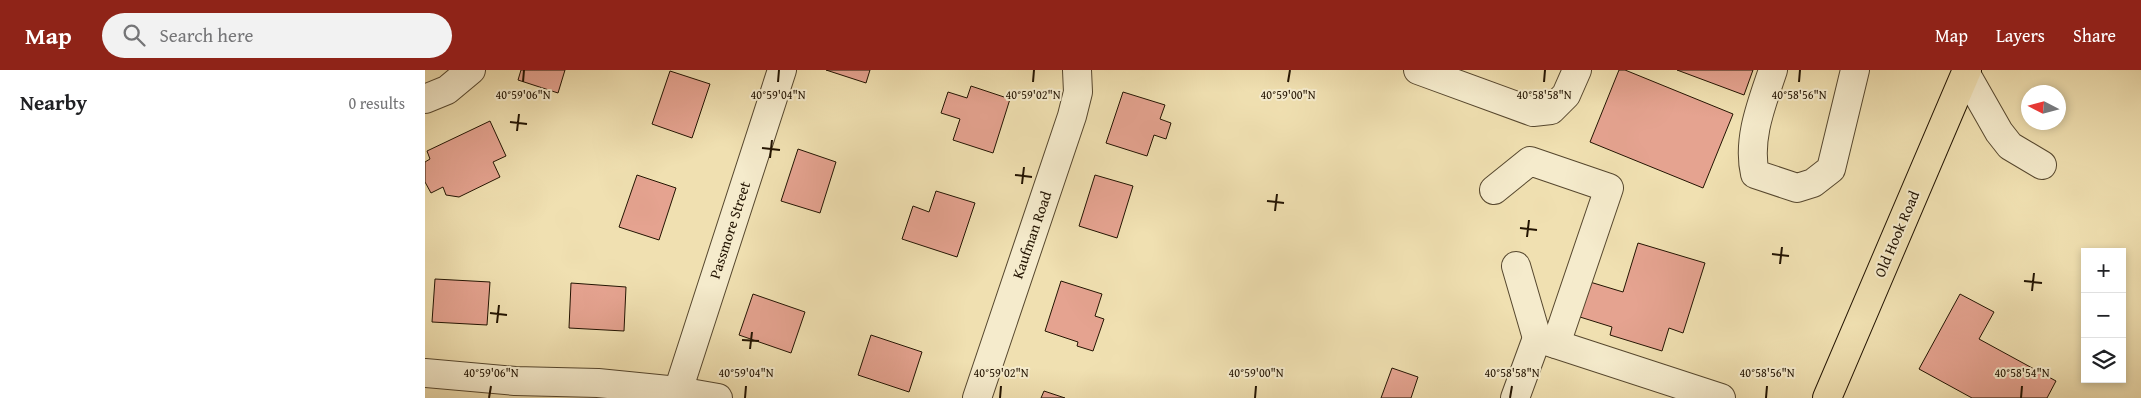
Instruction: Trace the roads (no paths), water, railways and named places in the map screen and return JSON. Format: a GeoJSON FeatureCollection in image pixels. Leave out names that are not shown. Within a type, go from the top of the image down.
{"type":"FeatureCollection","features":[{"type":"Feature","properties":{"kind":"main road","name":"Old Hook Road"},"geometry":{"type":"LineString","coordinates":[[1827,398],[1967,72]]}},
{"type":"Feature","properties":{"kind":"street"},"geometry":{"type":"LineString","coordinates":[[425,99],[447,90],[471,70]]}},
{"type":"Feature","properties":{"kind":"street","name":"Passmore Street"},"geometry":{"type":"LineString","coordinates":[[678,391],[782,70]]}},
{"type":"Feature","properties":{"kind":"street","name":"Kaufman Road"},"geometry":{"type":"LineString","coordinates":[[977,398],[1072,116],[1078,92],[1077,70]]}},
{"type":"Feature","properties":{"kind":"street"},"geometry":{"type":"LineString","coordinates":[[1418,70],[1533,112],[1551,110],[1567,95],[1577,70]]}},
{"type":"Feature","properties":{"kind":"street"},"geometry":{"type":"LineString","coordinates":[[1773,70],[1757,121],[1751,158],[1755,174],[1797,188],[1813,183],[1831,169],[1855,70]]}},
{"type":"Feature","properties":{"kind":"street"},"geometry":{"type":"LineString","coordinates":[[1967,72],[1999,132],[2009,146],[2042,164]]}},
{"type":"Feature","properties":{"kind":"street"},"geometry":{"type":"LineString","coordinates":[[1494,190],[1530,161],[1609,188],[1547,341],[1515,398]]}},
{"type":"Feature","properties":{"kind":"street"},"geometry":{"type":"LineString","coordinates":[[1516,266],[1547,341],[1721,398]]}},
{"type":"Feature","properties":{"kind":"street"},"geometry":{"type":"LineString","coordinates":[[425,373],[453,387],[515,381],[598,382],[678,391],[718,398]]}}]}
